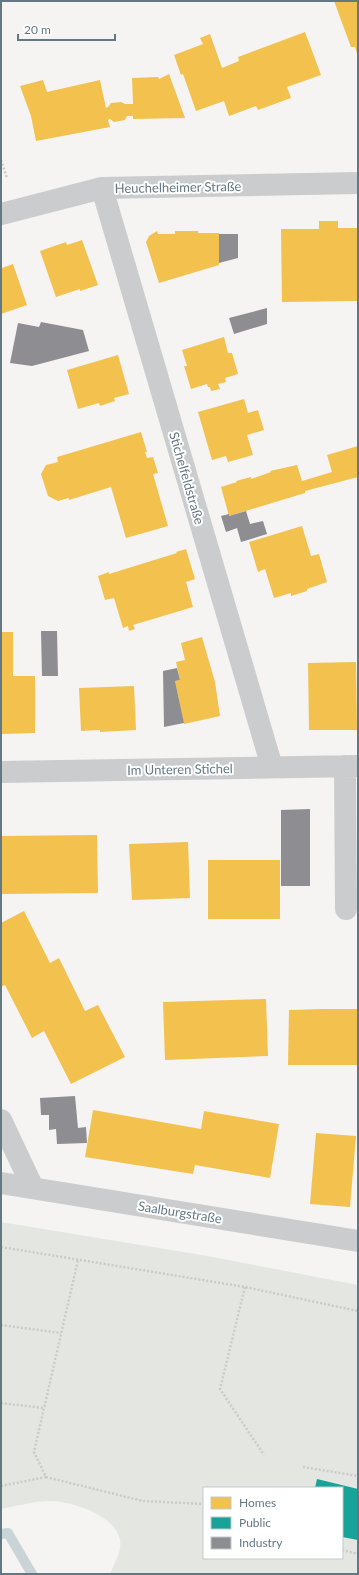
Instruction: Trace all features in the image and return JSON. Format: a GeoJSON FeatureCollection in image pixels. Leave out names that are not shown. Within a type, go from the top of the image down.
{"type":"FeatureCollection","features":[{"type":"Feature","properties":{"kind":"street","name":"Heuchelheimer Straße"},"geometry":{"type":"LineString","coordinates":[[1,214],[102,188],[358,183]]}},
{"type":"Feature","properties":{"kind":"street","name":"Stichelfeldstraße"},"geometry":{"type":"LineString","coordinates":[[102,188],[272,767]]}},
{"type":"Feature","properties":{"kind":"street","name":"Im Unteren Stichel"},"geometry":{"type":"LineString","coordinates":[[1,772],[351,766]]}},
{"type":"Feature","properties":{"kind":"street"},"geometry":{"type":"LineString","coordinates":[[346,910],[351,766]]}},
{"type":"Feature","properties":{"kind":"street"},"geometry":{"type":"LineString","coordinates":[[1,1120],[33,1188]]}},
{"type":"Feature","properties":{"kind":"street","name":"Saalburgstraße"},"geometry":{"type":"LineString","coordinates":[[1,1183],[358,1241]]}},
{"type":"Feature","properties":{"kind":"path"},"geometry":{"type":"LineString","coordinates":[[1,160],[7,178]]}},
{"type":"Feature","properties":{"kind":"path"},"geometry":{"type":"LineString","coordinates":[[1,1247],[246,1287],[358,1311]]}},
{"type":"Feature","properties":{"kind":"path"},"geometry":{"type":"LineString","coordinates":[[46,1477],[34,1452],[78,1260]]}},
{"type":"Feature","properties":{"kind":"path"},"geometry":{"type":"LineString","coordinates":[[246,1287],[220,1389],[264,1455]]}},
{"type":"Feature","properties":{"kind":"path"},"geometry":{"type":"LineString","coordinates":[[1,1325],[61,1333]]}},
{"type":"Feature","properties":{"kind":"path"},"geometry":{"type":"LineString","coordinates":[[1,1403],[44,1408]]}},
{"type":"Feature","properties":{"kind":"path"},"geometry":{"type":"LineString","coordinates":[[303,1467],[358,1476]]}},
{"type":"Feature","properties":{"kind":"path"},"geometry":{"type":"LineString","coordinates":[[1,1486],[46,1477],[143,1501],[203,1504]]}},
{"type":"Feature","properties":{"kind":"path"},"geometry":{"type":"LineString","coordinates":[[343,1550],[358,1554]]}},
{"type":"Feature","properties":{"kind":"shaded area"},"geometry":{"type":"Polygon","coordinates":[[[1,1222],[208,1256],[358,1285],[358,1574],[110,1574],[120,1548],[119,1537],[114,1528],[106,1520],[96,1513],[71,1504],[50,1501],[1,1509],[1,1222]]]}},
{"type":"Feature","properties":{"kind":"building: Homes"},"geometry":{"type":"Polygon","coordinates":[[[334,1],[358,1],[358,57],[355,47],[351,47],[334,1]]]}},
{"type":"Feature","properties":{"kind":"building: Homes"},"geometry":{"type":"Polygon","coordinates":[[[305,32],[321,75],[287,87],[291,98],[258,110],[256,106],[229,116],[224,101],[196,111],[183,74],[181,75],[174,55],[203,44],[200,38],[210,34],[222,68],[239,61],[238,57],[305,32]]]}},
{"type":"Feature","properties":{"kind":"building: Homes"},"geometry":{"type":"Polygon","coordinates":[[[169,74],[185,118],[133,119],[133,116],[127,116],[125,120],[114,122],[110,119],[108,120],[110,127],[36,141],[31,116],[20,86],[43,80],[47,92],[100,80],[106,108],[111,103],[121,102],[125,104],[133,104],[132,78],[158,77],[159,79],[169,74]]]}},
{"type":"Feature","properties":{"kind":"building: Homes"},"geometry":{"type":"Polygon","coordinates":[[[319,221],[338,221],[338,228],[358,228],[358,301],[282,302],[281,229],[319,229],[319,221]]]}},
{"type":"Feature","properties":{"kind":"building: Homes"},"geometry":{"type":"Polygon","coordinates":[[[157,231],[158,234],[175,234],[175,231],[219,233],[219,265],[159,283],[146,242],[149,236],[157,231]]]}},
{"type":"Feature","properties":{"kind":"building: Homes"},"geometry":{"type":"Polygon","coordinates":[[[82,240],[98,285],[56,297],[40,251],[66,242],[67,245],[82,240]]]}},
{"type":"Feature","properties":{"kind":"building: Homes"},"geometry":{"type":"Polygon","coordinates":[[[13,264],[27,305],[1,314],[1,265],[2,268],[13,264]]]}},
{"type":"Feature","properties":{"kind":"building: Homes"},"geometry":{"type":"Polygon","coordinates":[[[224,337],[228,353],[232,353],[238,374],[225,378],[226,382],[218,384],[220,389],[211,391],[207,384],[191,389],[184,366],[187,366],[182,350],[224,337]]]}},
{"type":"Feature","properties":{"kind":"building: Homes"},"geometry":{"type":"Polygon","coordinates":[[[118,355],[129,394],[114,398],[115,401],[100,406],[99,403],[78,409],[67,370],[118,355]]]}},
{"type":"Feature","properties":{"kind":"building: Homes"},"geometry":{"type":"Polygon","coordinates":[[[244,399],[248,413],[258,410],[264,430],[247,435],[253,455],[228,462],[226,456],[212,460],[198,412],[244,399]]]}},
{"type":"Feature","properties":{"kind":"building: Homes"},"geometry":{"type":"Polygon","coordinates":[[[141,432],[147,452],[145,452],[147,458],[153,457],[158,473],[153,474],[168,526],[126,538],[111,487],[69,500],[69,498],[58,501],[48,496],[41,474],[46,465],[58,462],[57,457],[141,432]]]}},
{"type":"Feature","properties":{"kind":"building: Homes"},"geometry":{"type":"Polygon","coordinates":[[[358,446],[358,477],[305,491],[305,493],[229,516],[221,487],[251,477],[251,479],[271,472],[270,471],[297,465],[302,481],[332,472],[327,455],[358,446]]]}},
{"type":"Feature","properties":{"kind":"building: Homes"},"geometry":{"type":"Polygon","coordinates":[[[302,526],[311,556],[319,554],[327,582],[291,596],[291,593],[274,598],[265,569],[258,572],[249,542],[302,526]]]}},
{"type":"Feature","properties":{"kind":"building: Homes"},"geometry":{"type":"Polygon","coordinates":[[[186,549],[195,579],[186,582],[193,607],[133,625],[135,629],[129,631],[128,626],[123,628],[114,598],[105,600],[98,576],[109,572],[109,574],[186,549]]]}},
{"type":"Feature","properties":{"kind":"building: Homes"},"geometry":{"type":"Polygon","coordinates":[[[1,632],[13,632],[13,676],[35,676],[35,733],[1,734],[1,632]]]}},
{"type":"Feature","properties":{"kind":"building: Homes"},"geometry":{"type":"Polygon","coordinates":[[[202,637],[215,682],[220,716],[184,724],[175,681],[180,680],[176,662],[185,660],[181,643],[202,637]]]}},
{"type":"Feature","properties":{"kind":"building: Homes"},"geometry":{"type":"Polygon","coordinates":[[[356,662],[357,730],[309,730],[308,663],[356,662]]]}},
{"type":"Feature","properties":{"kind":"building: Homes"},"geometry":{"type":"Polygon","coordinates":[[[134,686],[136,730],[100,732],[100,730],[81,731],[79,688],[134,686]]]}},
{"type":"Feature","properties":{"kind":"building: Homes"},"geometry":{"type":"Polygon","coordinates":[[[97,835],[98,893],[1,894],[1,836],[97,835]]]}},
{"type":"Feature","properties":{"kind":"building: Homes"},"geometry":{"type":"Polygon","coordinates":[[[188,842],[190,898],[132,900],[129,844],[188,842]]]}},
{"type":"Feature","properties":{"kind":"building: Homes"},"geometry":{"type":"Polygon","coordinates":[[[208,860],[280,860],[280,919],[208,919],[208,860]]]}},
{"type":"Feature","properties":{"kind":"building: Homes"},"geometry":{"type":"Polygon","coordinates":[[[24,911],[50,963],[59,958],[85,1011],[98,1005],[125,1057],[71,1084],[44,1031],[32,1038],[5,985],[1,987],[1,923],[24,911]]]}},
{"type":"Feature","properties":{"kind":"building: Homes"},"geometry":{"type":"Polygon","coordinates":[[[266,999],[268,1056],[165,1060],[163,1002],[266,999]]]}},
{"type":"Feature","properties":{"kind":"building: Homes"},"geometry":{"type":"Polygon","coordinates":[[[358,1009],[358,1065],[288,1065],[289,1010],[358,1009]]]}},
{"type":"Feature","properties":{"kind":"building: Homes"},"geometry":{"type":"Polygon","coordinates":[[[93,1110],[201,1129],[204,1111],[279,1124],[270,1178],[195,1165],[193,1174],[85,1157],[93,1110]]]}},
{"type":"Feature","properties":{"kind":"building: Homes"},"geometry":{"type":"Polygon","coordinates":[[[316,1133],[356,1136],[350,1207],[310,1204],[316,1133]]]}},
{"type":"Feature","properties":{"kind":"building: Public"},"geometry":{"type":"Polygon","coordinates":[[[317,1479],[358,1489],[358,1540],[343,1537],[343,1487],[315,1487],[317,1479]]]}},
{"type":"Feature","properties":{"kind":"building: Industry"},"geometry":{"type":"Polygon","coordinates":[[[219,234],[238,234],[238,258],[219,263],[219,234]]]}},
{"type":"Feature","properties":{"kind":"building: Industry"},"geometry":{"type":"Polygon","coordinates":[[[267,308],[267,324],[234,334],[229,318],[267,308]]]}},
{"type":"Feature","properties":{"kind":"building: Industry"},"geometry":{"type":"Polygon","coordinates":[[[41,322],[83,330],[89,351],[32,366],[10,363],[18,323],[39,327],[41,322]]]}},
{"type":"Feature","properties":{"kind":"building: Industry"},"geometry":{"type":"Polygon","coordinates":[[[246,511],[250,524],[263,521],[267,534],[241,542],[237,528],[226,532],[221,516],[229,514],[229,516],[246,511]]]}},
{"type":"Feature","properties":{"kind":"building: Industry"},"geometry":{"type":"Polygon","coordinates":[[[41,631],[57,631],[58,676],[42,676],[41,631]]]}},
{"type":"Feature","properties":{"kind":"building: Industry"},"geometry":{"type":"Polygon","coordinates":[[[177,668],[180,680],[175,681],[184,723],[164,727],[163,671],[177,668]]]}},
{"type":"Feature","properties":{"kind":"building: Industry"},"geometry":{"type":"Polygon","coordinates":[[[310,809],[310,886],[281,886],[281,810],[310,809]]]}},
{"type":"Feature","properties":{"kind":"building: Industry"},"geometry":{"type":"Polygon","coordinates":[[[75,1096],[78,1128],[86,1127],[87,1143],[57,1144],[56,1129],[49,1130],[49,1115],[41,1115],[40,1098],[75,1096]]]}},
{"type":"Feature","properties":{"kind":"waterway"},"geometry":{"type":"LineString","coordinates":[[1,1534],[8,1533],[32,1574]]}}]}
